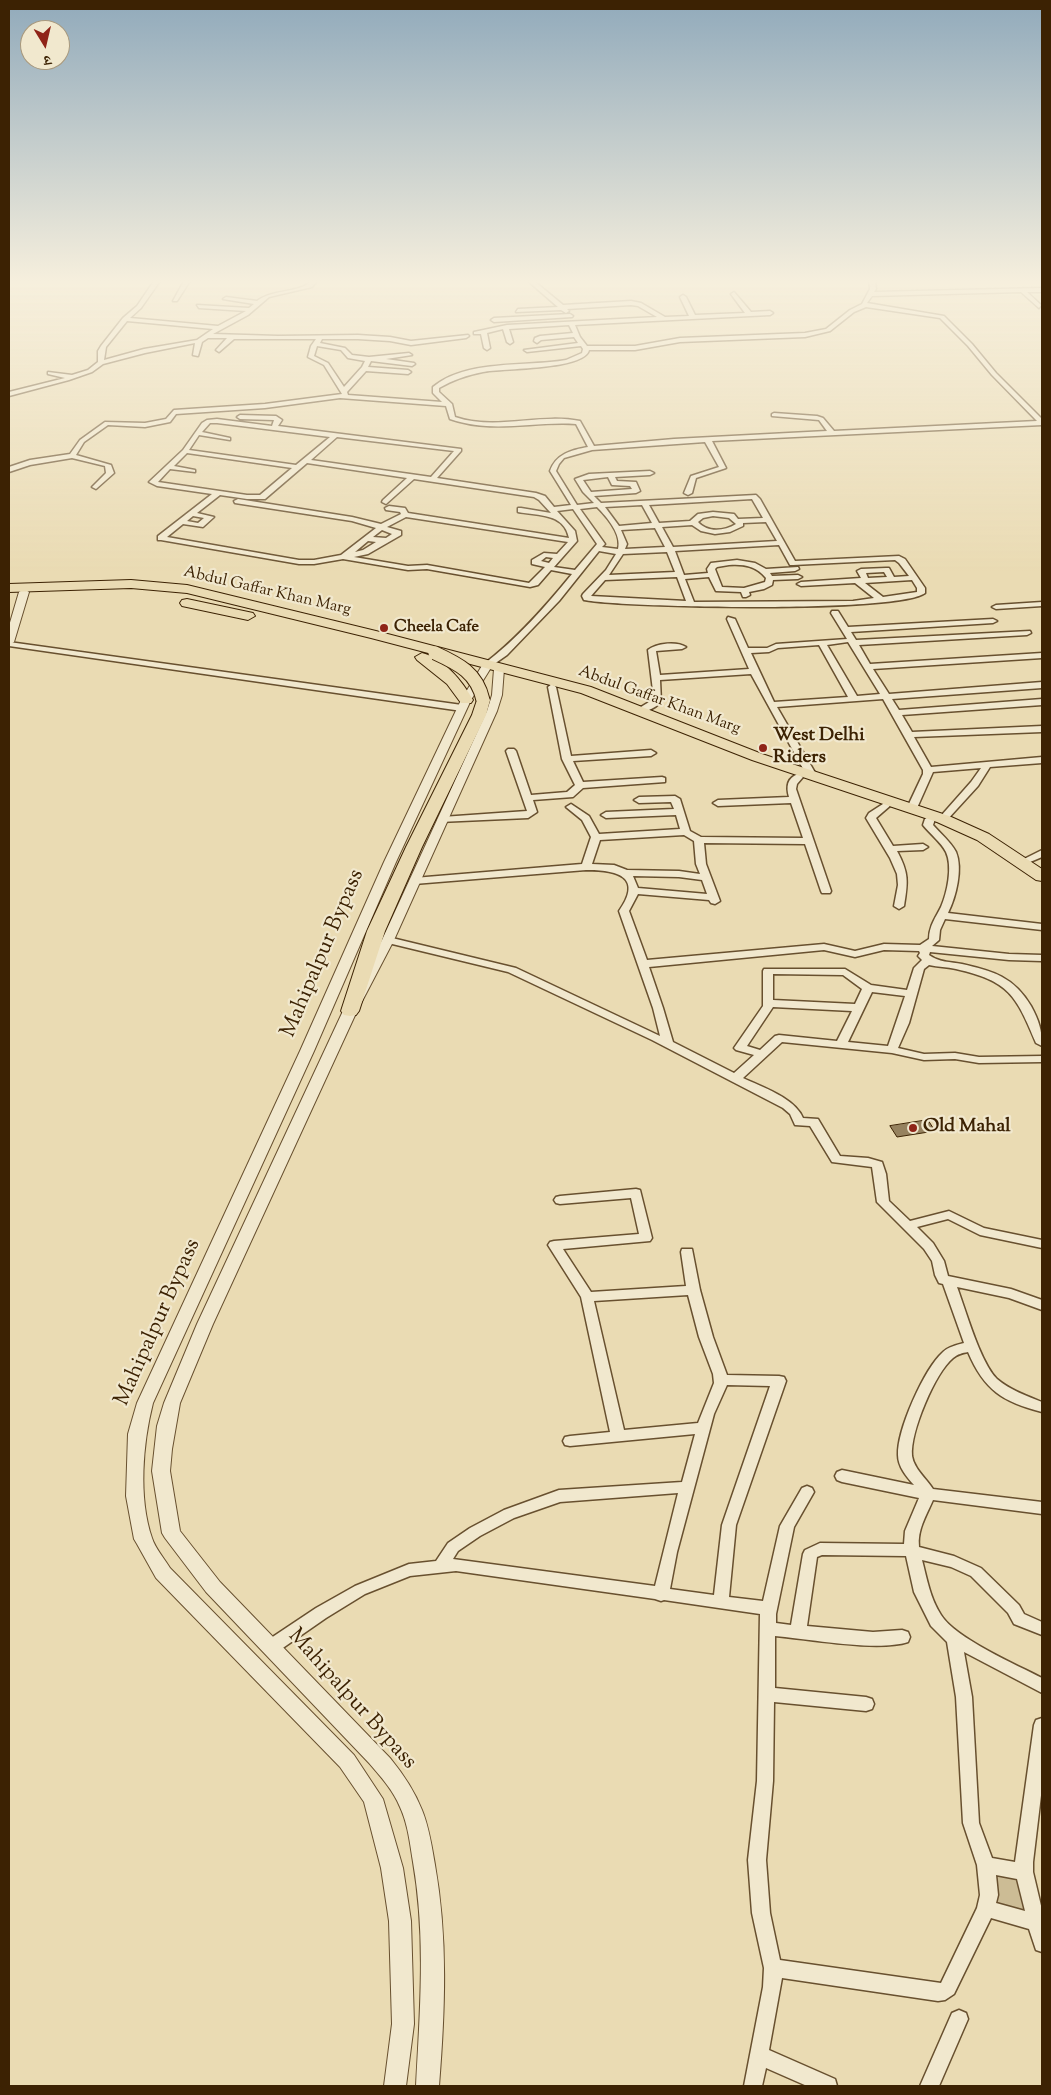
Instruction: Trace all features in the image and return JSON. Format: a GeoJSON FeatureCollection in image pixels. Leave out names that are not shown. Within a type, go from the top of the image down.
{"type":"FeatureCollection","features":[{"type":"Feature","properties":{"kind":"main road","name":"Abdul Gaffar Khan Marg"},"geometry":{"type":"LineString","coordinates":[[9,588],[154,585],[203,593],[375,635],[601,701],[886,805],[936,819],[983,837],[1042,876]]}},
{"type":"Feature","properties":{"kind":"main road"},"geometry":{"type":"LineString","coordinates":[[111,586],[191,596],[458,663],[472,674],[481,686],[483,700],[480,715],[414,847],[376,931],[350,1011]]}},
{"type":"Feature","properties":{"kind":"main road","name":"Abdul Gaffar Khan Marg"},"geometry":{"type":"LineString","coordinates":[[9,592],[126,595],[185,602],[586,690],[805,776],[912,808],[989,847],[1042,885]]}},
{"type":"Feature","properties":{"kind":"main road"},"geometry":{"type":"LineString","coordinates":[[428,655],[460,688],[464,704]]}},
{"type":"Feature","properties":{"kind":"street"},"geometry":{"type":"LineString","coordinates":[[9,394],[65,379]]}},
{"type":"Feature","properties":{"kind":"street"},"geometry":{"type":"LineString","coordinates":[[335,379],[344,394]]}},
{"type":"Feature","properties":{"kind":"street"},"geometry":{"type":"LineString","coordinates":[[344,394],[356,379]]}},
{"type":"Feature","properties":{"kind":"street"},"geometry":{"type":"LineString","coordinates":[[455,379],[436,387],[436,392],[449,404],[452,418],[478,425],[578,422],[592,448]]}},
{"type":"Feature","properties":{"kind":"street"},"geometry":{"type":"LineString","coordinates":[[999,379],[1042,422]]}},
{"type":"Feature","properties":{"kind":"street"},"geometry":{"type":"LineString","coordinates":[[72,456],[82,441],[107,423],[145,425],[168,421],[174,412],[265,406],[344,394],[449,404]]}},
{"type":"Feature","properties":{"kind":"street"},"geometry":{"type":"LineString","coordinates":[[774,415],[818,418],[832,433]]}},
{"type":"Feature","properties":{"kind":"street"},"geometry":{"type":"LineString","coordinates":[[368,539],[390,540],[398,533],[383,527],[352,520],[153,483],[153,481],[185,451],[204,424],[212,421],[459,450],[433,479]]}},
{"type":"Feature","properties":{"kind":"street"},"geometry":{"type":"LineString","coordinates":[[491,670],[504,653],[556,600],[601,544],[556,478],[554,467],[562,457],[592,448],[707,439],[1042,422]]}},
{"type":"Feature","properties":{"kind":"street"},"geometry":{"type":"LineString","coordinates":[[197,434],[228,438]]}},
{"type":"Feature","properties":{"kind":"street"},"geometry":{"type":"LineString","coordinates":[[244,499],[262,497],[336,435]]}},
{"type":"Feature","properties":{"kind":"street"},"geometry":{"type":"LineString","coordinates":[[688,493],[693,477],[723,468],[707,439]]}},
{"type":"Feature","properties":{"kind":"street"},"geometry":{"type":"LineString","coordinates":[[185,451],[298,467]]}},
{"type":"Feature","properties":{"kind":"street"},"geometry":{"type":"LineString","coordinates":[[9,470],[15,466],[56,461],[72,456],[108,465],[110,473],[96,488]]}},
{"type":"Feature","properties":{"kind":"street"},"geometry":{"type":"LineString","coordinates":[[306,461],[530,493],[542,498],[572,537]]}},
{"type":"Feature","properties":{"kind":"street"},"geometry":{"type":"LineString","coordinates":[[168,467],[193,471]]}},
{"type":"Feature","properties":{"kind":"street"},"geometry":{"type":"LineString","coordinates":[[650,473],[579,479],[616,528],[623,544],[621,552],[603,578],[586,596],[587,598],[691,604],[749,604],[803,590],[832,572],[896,558],[902,561],[921,588],[921,593],[852,603],[803,590],[749,564],[714,565],[711,569],[718,589],[744,590],[765,586],[768,583],[767,574]]}},
{"type":"Feature","properties":{"kind":"street"},"geometry":{"type":"LineString","coordinates":[[590,494],[636,490],[632,484],[614,483],[610,475]]}},
{"type":"Feature","properties":{"kind":"street"},"geometry":{"type":"LineString","coordinates":[[406,515],[404,511],[388,505],[413,476]]}},
{"type":"Feature","properties":{"kind":"street"},"geometry":{"type":"LineString","coordinates":[[618,492],[622,504]]}},
{"type":"Feature","properties":{"kind":"street"},"geometry":{"type":"LineString","coordinates":[[216,495],[161,538],[299,562],[314,562],[362,553],[384,540]]}},
{"type":"Feature","properties":{"kind":"street"},"geometry":{"type":"LineString","coordinates":[[520,510],[552,509],[573,504],[599,505],[753,497],[756,499],[794,566],[803,590]]}},
{"type":"Feature","properties":{"kind":"street"},"geometry":{"type":"LineString","coordinates":[[704,499],[713,514]]}},
{"type":"Feature","properties":{"kind":"street"},"geometry":{"type":"LineString","coordinates":[[644,502],[670,549],[691,604]]}},
{"type":"Feature","properties":{"kind":"street"},"geometry":{"type":"LineString","coordinates":[[198,508],[217,511]]}},
{"type":"Feature","properties":{"kind":"street"},"geometry":{"type":"LineString","coordinates":[[398,509],[572,537]]}},
{"type":"Feature","properties":{"kind":"street"},"geometry":{"type":"LineString","coordinates":[[181,522],[200,524],[210,518],[192,514]]}},
{"type":"Feature","properties":{"kind":"street"},"geometry":{"type":"LineString","coordinates":[[694,523],[694,520],[701,516],[713,514],[726,515],[738,520],[768,520]]}},
{"type":"Feature","properties":{"kind":"street"},"geometry":{"type":"LineString","coordinates":[[344,556],[383,527],[406,515],[572,537]]}},
{"type":"Feature","properties":{"kind":"street"},"geometry":{"type":"LineString","coordinates":[[616,528],[694,523],[700,529],[718,532],[735,529],[738,526],[738,520]]}},
{"type":"Feature","properties":{"kind":"street"},"geometry":{"type":"LineString","coordinates":[[718,532],[734,563]]}},
{"type":"Feature","properties":{"kind":"street"},"geometry":{"type":"LineString","coordinates":[[344,556],[408,568],[427,567],[530,585],[535,584],[559,557],[572,537]]}},
{"type":"Feature","properties":{"kind":"street"},"geometry":{"type":"LineString","coordinates":[[598,549],[621,552],[781,543]]}},
{"type":"Feature","properties":{"kind":"street"},"geometry":{"type":"LineString","coordinates":[[559,557],[544,555],[535,562],[577,573]]}},
{"type":"Feature","properties":{"kind":"street"},"geometry":{"type":"LineString","coordinates":[[767,574],[794,566],[832,572],[857,581],[882,600]]}},
{"type":"Feature","properties":{"kind":"street"},"geometry":{"type":"LineString","coordinates":[[603,578],[712,575]]}},
{"type":"Feature","properties":{"kind":"street"},"geometry":{"type":"LineString","coordinates":[[857,581],[914,578]]}},
{"type":"Feature","properties":{"kind":"street"},"geometry":{"type":"LineString","coordinates":[[744,590],[749,604]]}},
{"type":"Feature","properties":{"kind":"street"},"geometry":{"type":"LineString","coordinates":[[24,592],[9,643],[464,704]]}},
{"type":"Feature","properties":{"kind":"street"},"geometry":{"type":"LineString","coordinates":[[996,607],[1042,604]]}},
{"type":"Feature","properties":{"kind":"street"},"geometry":{"type":"LineString","coordinates":[[835,613],[845,630],[849,642],[896,713],[928,770],[928,774],[912,808]]}},
{"type":"Feature","properties":{"kind":"street"},"geometry":{"type":"LineString","coordinates":[[730,619],[805,776],[792,784],[791,790],[826,891]]}},
{"type":"Feature","properties":{"kind":"street"},"geometry":{"type":"LineString","coordinates":[[845,630],[993,621]]}},
{"type":"Feature","properties":{"kind":"street"},"geometry":{"type":"LineString","coordinates":[[746,651],[769,650],[776,646],[822,643],[1027,633]]}},
{"type":"Feature","properties":{"kind":"street"},"geometry":{"type":"LineString","coordinates":[[822,643],[854,700]]}},
{"type":"Feature","properties":{"kind":"street"},"geometry":{"type":"LineString","coordinates":[[640,710],[654,705],[658,700],[652,650],[657,647],[682,647]]}},
{"type":"Feature","properties":{"kind":"street"},"geometry":{"type":"LineString","coordinates":[[867,667],[1042,655]]}},
{"type":"Feature","properties":{"kind":"street","name":"Mahipalpur Bypass"},"geometry":{"type":"LineString","coordinates":[[395,2086],[403,2024],[400,1921],[392,1868],[373,1799],[347,1761],[163,1573],[144,1539],[135,1496],[137,1434],[145,1402],[155,1377],[213,1259],[308,1051],[390,862],[464,704],[491,670]]}},
{"type":"Feature","properties":{"kind":"street","name":"Mahipalpur Bypass"},"geometry":{"type":"LineString","coordinates":[[427,2086],[434,1989],[431,1917],[426,1870],[409,1803],[379,1760],[212,1587],[171,1533],[166,1514],[162,1471],[164,1434],[172,1403],[205,1324],[350,1011],[388,940],[492,711],[497,695],[491,670]]}},
{"type":"Feature","properties":{"kind":"street"},"geometry":{"type":"LineString","coordinates":[[656,678],[755,671]]}},
{"type":"Feature","properties":{"kind":"street"},"geometry":{"type":"LineString","coordinates":[[772,706],[1042,685]]}},
{"type":"Feature","properties":{"kind":"street"},"geometry":{"type":"LineString","coordinates":[[552,687],[567,759],[580,785]]}},
{"type":"Feature","properties":{"kind":"street"},"geometry":{"type":"LineString","coordinates":[[896,713],[1042,702]]}},
{"type":"Feature","properties":{"kind":"street"},"geometry":{"type":"LineString","coordinates":[[909,735],[1042,729]]}},
{"type":"Feature","properties":{"kind":"street"},"geometry":{"type":"LineString","coordinates":[[442,820],[528,815],[532,812],[510,751]]}},
{"type":"Feature","properties":{"kind":"street"},"geometry":{"type":"LineString","coordinates":[[567,759],[651,753]]}},
{"type":"Feature","properties":{"kind":"street"},"geometry":{"type":"LineString","coordinates":[[928,770],[1042,760]]}},
{"type":"Feature","properties":{"kind":"street"},"geometry":{"type":"LineString","coordinates":[[922,948],[934,940],[940,915],[949,896],[952,854],[930,828],[928,822],[936,819],[971,789],[988,764]]}},
{"type":"Feature","properties":{"kind":"street"},"geometry":{"type":"LineString","coordinates":[[527,798],[570,795],[580,785],[662,780]]}},
{"type":"Feature","properties":{"kind":"street"},"geometry":{"type":"LineString","coordinates":[[639,800],[674,798],[686,832]]}},
{"type":"Feature","properties":{"kind":"street"},"geometry":{"type":"LineString","coordinates":[[718,803],[794,800]]}},
{"type":"Feature","properties":{"kind":"street"},"geometry":{"type":"LineString","coordinates":[[886,805],[871,816],[889,848],[902,878],[899,906]]}},
{"type":"Feature","properties":{"kind":"street"},"geometry":{"type":"LineString","coordinates":[[571,807],[586,818],[596,837],[586,867]]}},
{"type":"Feature","properties":{"kind":"street"},"geometry":{"type":"LineString","coordinates":[[606,816],[680,812]]}},
{"type":"Feature","properties":{"kind":"street"},"geometry":{"type":"LineString","coordinates":[[596,837],[686,832],[698,840],[808,841]]}},
{"type":"Feature","properties":{"kind":"street"},"geometry":{"type":"LineString","coordinates":[[634,891],[714,899],[701,864],[698,840]]}},
{"type":"Feature","properties":{"kind":"street"},"geometry":{"type":"LineString","coordinates":[[889,848],[923,847]]}},
{"type":"Feature","properties":{"kind":"street"},"geometry":{"type":"LineString","coordinates":[[1023,862],[1042,853]]}},
{"type":"Feature","properties":{"kind":"street"},"geometry":{"type":"LineString","coordinates":[[414,882],[586,867],[610,868],[627,873],[679,874],[706,878]]}},
{"type":"Feature","properties":{"kind":"street"},"geometry":{"type":"LineString","coordinates":[[627,873],[634,891],[632,900],[624,911],[658,1008],[668,1045]]}},
{"type":"Feature","properties":{"kind":"street"},"geometry":{"type":"LineString","coordinates":[[940,915],[1042,927]]}},
{"type":"Feature","properties":{"kind":"street"},"geometry":{"type":"LineString","coordinates":[[388,940],[512,970],[787,1105],[795,1112],[799,1122],[814,1122],[836,1159],[876,1164],[880,1174],[883,1202],[932,1250],[938,1261],[941,1276],[949,1282],[994,1290],[1042,1305]]}},
{"type":"Feature","properties":{"kind":"street"},"geometry":{"type":"LineString","coordinates":[[642,964],[824,947],[855,954],[884,947],[922,948],[1009,957],[1042,958]]}},
{"type":"Feature","properties":{"kind":"street"},"geometry":{"type":"LineString","coordinates":[[922,948],[927,960],[980,973],[1008,984],[1024,1001],[1042,1044]]}},
{"type":"Feature","properties":{"kind":"street"},"geometry":{"type":"LineString","coordinates":[[892,1050],[919,968],[927,960]]}},
{"type":"Feature","properties":{"kind":"street"},"geometry":{"type":"LineString","coordinates":[[762,1054],[740,1048],[768,1004],[768,971],[845,972],[868,988],[912,994]]}},
{"type":"Feature","properties":{"kind":"street"},"geometry":{"type":"LineString","coordinates":[[841,1044],[868,988]]}},
{"type":"Feature","properties":{"kind":"street"},"geometry":{"type":"LineString","coordinates":[[768,1004],[859,1008]]}},
{"type":"Feature","properties":{"kind":"street"},"geometry":{"type":"LineString","coordinates":[[736,1079],[779,1038],[892,1050],[924,1057],[955,1056],[979,1060],[1042,1059]]}},
{"type":"Feature","properties":{"kind":"street"},"geometry":{"type":"LineString","coordinates":[[560,1200],[636,1193],[646,1238],[554,1246],[586,1297],[618,1435]]}},
{"type":"Feature","properties":{"kind":"street"},"geometry":{"type":"LineString","coordinates":[[909,1226],[949,1215],[983,1232],[1042,1244]]}},
{"type":"Feature","properties":{"kind":"street"},"geometry":{"type":"LineString","coordinates":[[661,1595],[706,1414],[721,1380],[706,1337],[693,1290],[687,1252]]}},
{"type":"Feature","properties":{"kind":"street"},"geometry":{"type":"LineString","coordinates":[[949,1282],[984,1372],[992,1382],[1012,1394],[1042,1406]]}},
{"type":"Feature","properties":{"kind":"street"},"geometry":{"type":"LineString","coordinates":[[586,1297],[693,1290]]}},
{"type":"Feature","properties":{"kind":"street"},"geometry":{"type":"LineString","coordinates":[[928,1494],[906,1463],[904,1456],[908,1436],[916,1411],[942,1361],[956,1350],[973,1347]]}},
{"type":"Feature","properties":{"kind":"street"},"geometry":{"type":"LineString","coordinates":[[721,1380],[780,1381],[729,1524],[721,1602]]}},
{"type":"Feature","properties":{"kind":"street"},"geometry":{"type":"LineString","coordinates":[[570,1441],[704,1428]]}},
{"type":"Feature","properties":{"kind":"street"},"geometry":{"type":"LineString","coordinates":[[842,1476],[928,1494],[1042,1508]]}},
{"type":"Feature","properties":{"kind":"street"},"geometry":{"type":"LineString","coordinates":[[441,1566],[454,1547],[475,1532],[509,1514],[559,1496],[688,1487]]}},
{"type":"Feature","properties":{"kind":"street"},"geometry":{"type":"LineString","coordinates":[[753,2086],[773,1968],[761,1913],[757,1860],[765,1780],[768,1622],[787,1526],[807,1492]]}},
{"type":"Feature","properties":{"kind":"street"},"geometry":{"type":"LineString","coordinates":[[928,1494],[912,1531],[912,1552],[926,1604],[936,1621],[954,1639],[1042,1686]]}},
{"type":"Feature","properties":{"kind":"street"},"geometry":{"type":"LineString","coordinates":[[798,1632],[810,1554],[820,1549],[884,1549],[912,1552],[954,1562],[976,1572],[1014,1609],[1019,1619],[1042,1629]]}},
{"type":"Feature","properties":{"kind":"street"},"geometry":{"type":"LineString","coordinates":[[271,1646],[320,1613],[360,1590],[409,1570],[456,1565],[661,1595],[761,1607],[765,1608],[768,1622]]}},
{"type":"Feature","properties":{"kind":"street"},"geometry":{"type":"LineString","coordinates":[[768,1622],[798,1632],[872,1639],[902,1637]]}},
{"type":"Feature","properties":{"kind":"street"},"geometry":{"type":"LineString","coordinates":[[773,1968],[945,1991],[986,1909],[989,1895],[986,1865],[971,1823],[963,1691],[954,1639]]}},
{"type":"Feature","properties":{"kind":"street"},"geometry":{"type":"LineString","coordinates":[[767,1694],[866,1704]]}},
{"type":"Feature","properties":{"kind":"street"},"geometry":{"type":"LineString","coordinates":[[1042,1725],[1040,1769],[1024,1853],[1024,1872],[1042,1944]]}},
{"type":"Feature","properties":{"kind":"street"},"geometry":{"type":"LineString","coordinates":[[986,1865],[1024,1872]]}},
{"type":"Feature","properties":{"kind":"street"},"geometry":{"type":"LineString","coordinates":[[986,1909],[1036,1922]]}},
{"type":"Feature","properties":{"kind":"street"},"geometry":{"type":"LineString","coordinates":[[929,2086],[959,2019]]}},
{"type":"Feature","properties":{"kind":"street"},"geometry":{"type":"LineString","coordinates":[[759,2055],[828,2086]]}},
{"type":"Feature","properties":{"kind":"shaded area"},"geometry":{"type":"Polygon","coordinates":[[[991,1868],[1026,1875],[1036,1919],[997,1911],[991,1868]]]}},
{"type":"Feature","properties":{"kind":"building","name":"Old Mahal"},"geometry":{"type":"Polygon","coordinates":[[[928,1120],[935,1131],[897,1137],[890,1126],[928,1120]]]}},
{"type":"Feature","properties":{"kind":"place","name":"Cheela Cafe"},"geometry":{"type":"Point","coordinates":[384,628]}},
{"type":"Feature","properties":{"kind":"place","name":"West Delhi Riders"},"geometry":{"type":"Point","coordinates":[763,748]}},
{"type":"Feature","properties":{"kind":"place","name":"Old Mahal"},"geometry":{"type":"Point","coordinates":[913,1128]}}]}
